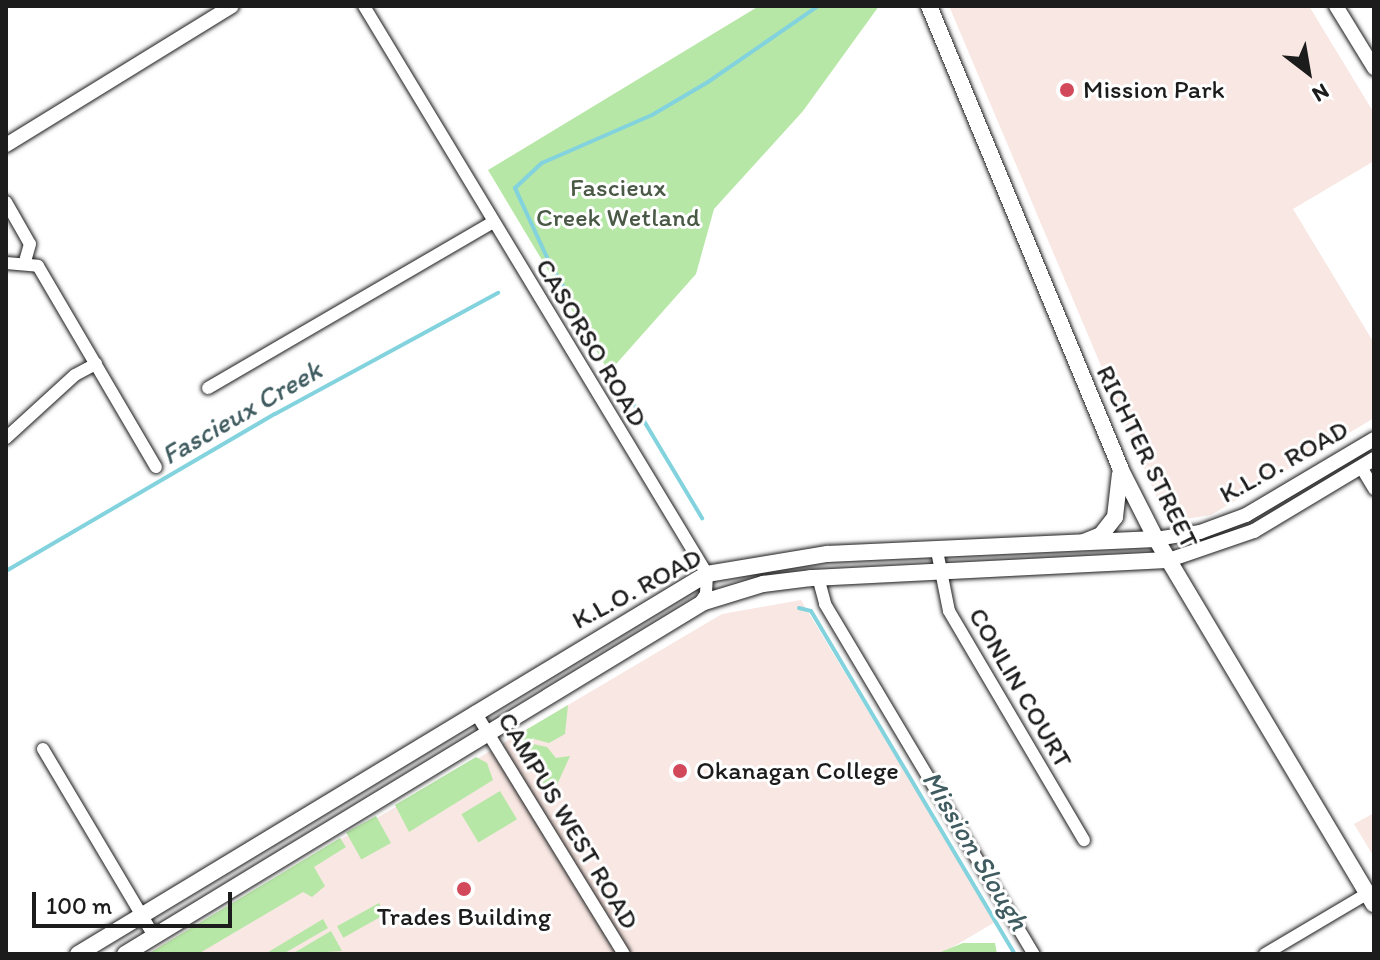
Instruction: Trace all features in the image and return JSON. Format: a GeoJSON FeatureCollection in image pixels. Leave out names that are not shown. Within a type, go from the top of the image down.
{"type":"FeatureCollection","features":[{"type":"Feature","properties":{"kind":"main road","name":"RICHTER STREET"},"geometry":{"type":"LineString","coordinates":[[929,6],[1120,468],[1156,539],[1371,898]]}},
{"type":"Feature","properties":{"kind":"main road"},"geometry":{"type":"LineString","coordinates":[[1075,547],[1101,535],[1115,517],[1120,468]]}},
{"type":"Feature","properties":{"kind":"main road","name":"K.L.O. ROAD"},"geometry":{"type":"LineString","coordinates":[[78,954],[700,577],[827,554],[1075,547],[1156,539]]}},
{"type":"Feature","properties":{"kind":"main road","name":"K.L.O. ROAD"},"geometry":{"type":"LineString","coordinates":[[125,954],[699,604],[763,584],[818,577],[939,574],[1169,560]]}},
{"type":"Feature","properties":{"kind":"street"},"geometry":{"type":"LineString","coordinates":[[6,145],[232,6]]}},
{"type":"Feature","properties":{"kind":"street","name":"CASORSO ROAD"},"geometry":{"type":"LineString","coordinates":[[364,6],[681,537],[700,577]]}},
{"type":"Feature","properties":{"kind":"street"},"geometry":{"type":"LineString","coordinates":[[1336,6],[1374,68]]}},
{"type":"Feature","properties":{"kind":"street"},"geometry":{"type":"LineString","coordinates":[[6,202],[30,244],[25,262]]}},
{"type":"Feature","properties":{"kind":"street"},"geometry":{"type":"LineString","coordinates":[[208,388],[492,223]]}},
{"type":"Feature","properties":{"kind":"street"},"geometry":{"type":"LineString","coordinates":[[6,263],[25,262],[38,266],[156,467]]}},
{"type":"Feature","properties":{"kind":"street"},"geometry":{"type":"LineString","coordinates":[[6,438],[75,375],[96,364]]}},
{"type":"Feature","properties":{"kind":"street","name":"K.L.O. ROAD"},"geometry":{"type":"LineString","coordinates":[[1156,539],[1200,532],[1246,515],[1374,439]]}},
{"type":"Feature","properties":{"kind":"street"},"geometry":{"type":"LineString","coordinates":[[1367,463],[1374,489]]}},
{"type":"Feature","properties":{"kind":"street","name":"K.L.O. ROAD"},"geometry":{"type":"LineString","coordinates":[[1169,560],[1254,531],[1367,463]]}},
{"type":"Feature","properties":{"kind":"street","name":"CONLIN COURT"},"geometry":{"type":"LineString","coordinates":[[937,551],[939,574],[949,611],[1084,840]]}},
{"type":"Feature","properties":{"kind":"street"},"geometry":{"type":"LineString","coordinates":[[699,604],[706,594],[700,577]]}},
{"type":"Feature","properties":{"kind":"street"},"geometry":{"type":"LineString","coordinates":[[818,577],[825,604],[1034,954]]}},
{"type":"Feature","properties":{"kind":"street","name":"CAMPUS WEST ROAD"},"geometry":{"type":"LineString","coordinates":[[475,712],[624,954]]}},
{"type":"Feature","properties":{"kind":"street"},"geometry":{"type":"LineString","coordinates":[[43,749],[154,936]]}},
{"type":"Feature","properties":{"kind":"street"},"geometry":{"type":"LineString","coordinates":[[1265,954],[1371,898]]}},
{"type":"Feature","properties":{"kind":"shaded area"},"geometry":{"type":"Polygon","coordinates":[[[949,6],[1309,6],[1374,113],[1374,161],[1293,209],[1374,343],[1374,418],[1211,515],[1167,522],[949,6]]]}},
{"type":"Feature","properties":{"kind":"shaded area","name":"Okanagan College"},"geometry":{"type":"Polygon","coordinates":[[[801,600],[995,922],[941,954],[147,954],[722,614],[801,600]]]}},
{"type":"Feature","properties":{"kind":"shaded area"},"geometry":{"type":"Polygon","coordinates":[[[1374,813],[1374,857],[1354,824],[1374,813]]]}},
{"type":"Feature","properties":{"kind":"green space","name":"Fascieux Creek Wetland"},"geometry":{"type":"Polygon","coordinates":[[[759,6],[879,6],[803,111],[714,209],[696,274],[609,372],[488,170],[759,6]]]}},
{"type":"Feature","properties":{"kind":"green space"},"geometry":{"type":"Polygon","coordinates":[[[568,705],[565,734],[549,743],[534,739],[516,746],[519,734],[568,705]]]}},
{"type":"Feature","properties":{"kind":"green space"},"geometry":{"type":"Polygon","coordinates":[[[533,744],[547,747],[556,758],[570,756],[552,796],[521,752],[533,744]]]}},
{"type":"Feature","properties":{"kind":"green space"},"geometry":{"type":"Polygon","coordinates":[[[476,757],[487,763],[493,780],[409,832],[395,805],[476,757]]]}},
{"type":"Feature","properties":{"kind":"green space"},"geometry":{"type":"Polygon","coordinates":[[[500,791],[517,819],[478,842],[461,814],[500,791]]]}},
{"type":"Feature","properties":{"kind":"green space"},"geometry":{"type":"Polygon","coordinates":[[[376,816],[391,843],[361,860],[346,832],[376,816]]]}},
{"type":"Feature","properties":{"kind":"green space"},"geometry":{"type":"Polygon","coordinates":[[[340,838],[346,847],[314,867],[325,886],[312,897],[303,892],[198,954],[148,954],[340,838]]]}},
{"type":"Feature","properties":{"kind":"green space"},"geometry":{"type":"Polygon","coordinates":[[[379,903],[385,914],[343,938],[337,926],[379,903]]]}},
{"type":"Feature","properties":{"kind":"green space"},"geometry":{"type":"Polygon","coordinates":[[[323,919],[328,928],[283,954],[265,954],[323,919]]]}},
{"type":"Feature","properties":{"kind":"green space"},"geometry":{"type":"Polygon","coordinates":[[[331,931],[342,951],[292,954],[331,931]]]}},
{"type":"Feature","properties":{"kind":"green space"},"geometry":{"type":"Polygon","coordinates":[[[963,943],[995,943],[997,954],[936,954],[963,943]]]}},
{"type":"Feature","properties":{"kind":"waterway","name":"Fascieux Creek"},"geometry":{"type":"LineString","coordinates":[[602,351],[551,266],[515,188],[542,163],[652,115],[708,82],[818,6]]}},
{"type":"Feature","properties":{"kind":"waterway","name":"Fascieux Creek"},"geometry":{"type":"LineString","coordinates":[[6,571],[275,414],[498,293]]}},
{"type":"Feature","properties":{"kind":"waterway","name":"Mission Slough"},"geometry":{"type":"LineString","coordinates":[[635,406],[702,518]]}},
{"type":"Feature","properties":{"kind":"waterway","name":"Mission Slough"},"geometry":{"type":"LineString","coordinates":[[799,608],[811,611],[1015,954]]}},
{"type":"Feature","properties":{"kind":"place","name":"Mission Park"},"geometry":{"type":"Point","coordinates":[1067,90]}},
{"type":"Feature","properties":{"kind":"place","name":"Okanagan College"},"geometry":{"type":"Point","coordinates":[680,771]}},
{"type":"Feature","properties":{"kind":"place","name":"Trades Building"},"geometry":{"type":"Point","coordinates":[464,889]}}]}
